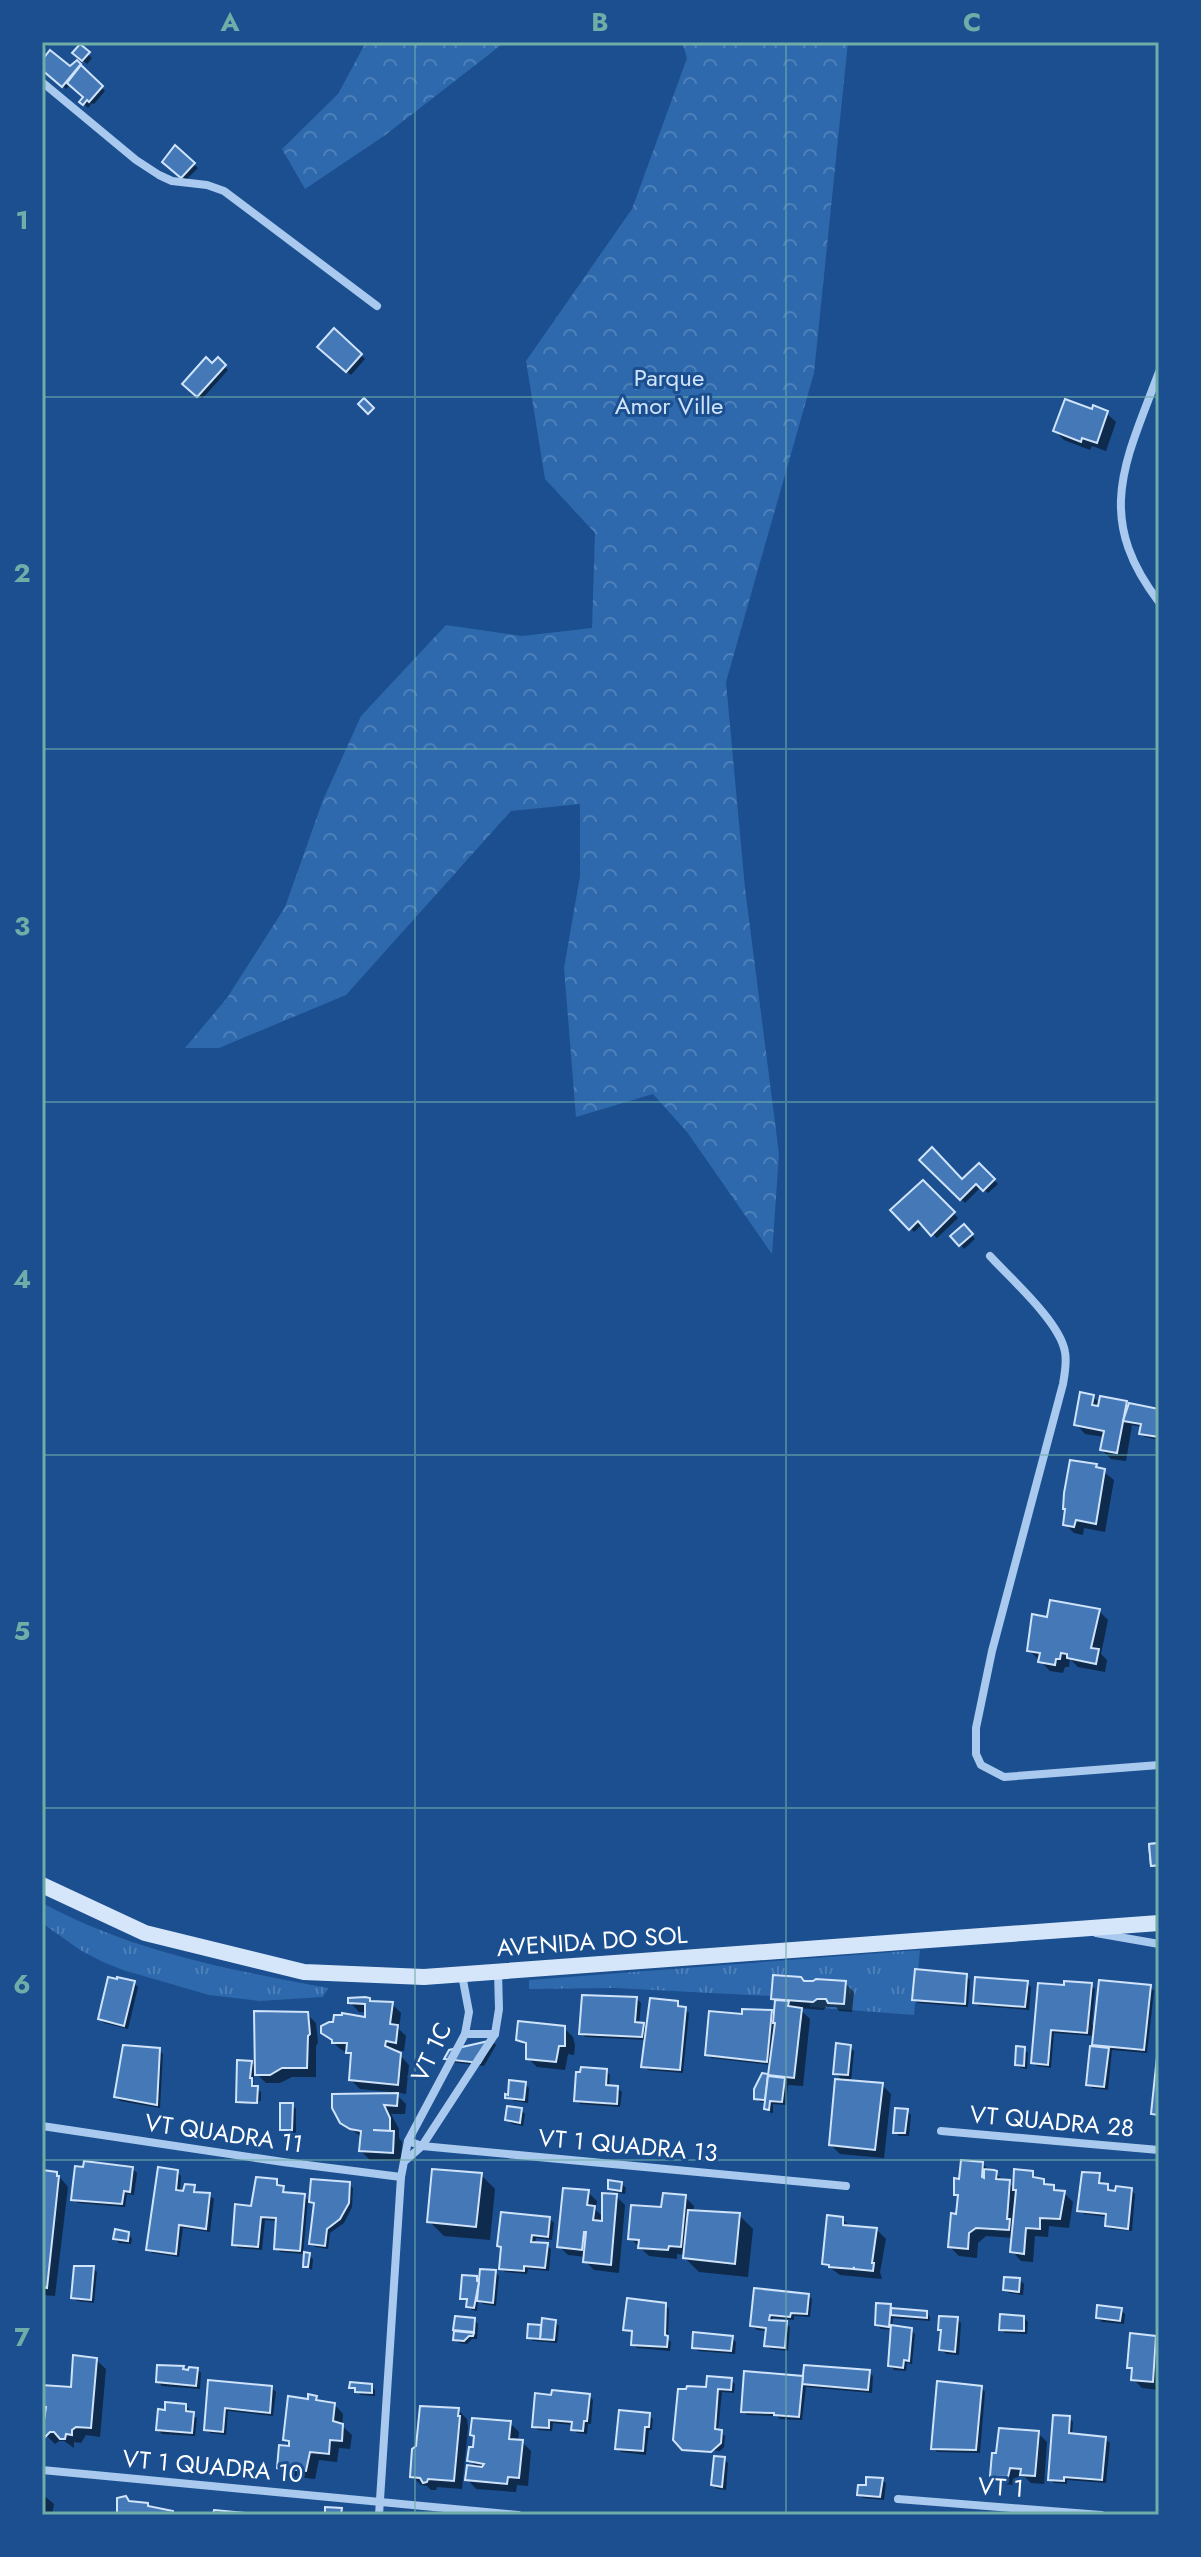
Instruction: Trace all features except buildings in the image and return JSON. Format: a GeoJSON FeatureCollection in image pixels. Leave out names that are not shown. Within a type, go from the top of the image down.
{"type":"FeatureCollection","features":[{"type":"Feature","properties":{"kind":"street"},"geometry":{"type":"LineString","coordinates":[[42,82],[136,160],[172,181],[207,185],[224,191],[377,306]]}},
{"type":"Feature","properties":{"kind":"street"},"geometry":{"type":"LineString","coordinates":[[1159,372],[1122,476],[1122,517],[1127,548],[1136,570],[1159,602]]}},
{"type":"Feature","properties":{"kind":"street"},"geometry":{"type":"LineString","coordinates":[[990,1256],[1055,1327],[1065,1350],[1066,1364],[992,1651],[976,1728],[976,1754],[981,1765],[1004,1777],[1159,1765]]}},
{"type":"Feature","properties":{"kind":"street","name":"AVENIDA DO SOL"},"geometry":{"type":"LineString","coordinates":[[42,1885],[145,1933],[304,1972],[424,1977],[1158,1923]]}},
{"type":"Feature","properties":{"kind":"street"},"geometry":{"type":"LineString","coordinates":[[1068,1928],[1159,1944]]}},
{"type":"Feature","properties":{"kind":"street"},"geometry":{"type":"LineString","coordinates":[[406,2160],[422,2146],[495,2034],[499,2009],[498,1972]]}},
{"type":"Feature","properties":{"kind":"street","name":"VT 1C"},"geometry":{"type":"LineString","coordinates":[[408,2141],[465,2034],[469,2012],[462,1975]]}},
{"type":"Feature","properties":{"kind":"street"},"geometry":{"type":"LineString","coordinates":[[465,2034],[495,2034]]}},
{"type":"Feature","properties":{"kind":"street","name":"VT QUADRA 11"},"geometry":{"type":"LineString","coordinates":[[42,2126],[401,2177]]}},
{"type":"Feature","properties":{"kind":"street","name":"VT QUADRA 28"},"geometry":{"type":"LineString","coordinates":[[941,2131],[1159,2150]]}},
{"type":"Feature","properties":{"kind":"street"},"geometry":{"type":"LineString","coordinates":[[379,2515],[401,2177],[408,2141]]}},
{"type":"Feature","properties":{"kind":"street","name":"VT 1 QUADRA 13"},"geometry":{"type":"LineString","coordinates":[[408,2141],[422,2146],[846,2186]]}},
{"type":"Feature","properties":{"kind":"street","name":"VT 1 QUADRA 10"},"geometry":{"type":"LineString","coordinates":[[42,2470],[518,2515]]}},
{"type":"Feature","properties":{"kind":"street","name":"VT 1"},"geometry":{"type":"LineString","coordinates":[[898,2499],[1101,2515]]}},
{"type":"Feature","properties":{"kind":"green space"},"geometry":{"type":"Polygon","coordinates":[[[366,42],[505,42],[384,136],[305,189],[282,149],[338,94],[366,42]]]}},
{"type":"Feature","properties":{"kind":"green space","name":"Parque Amor Ville"},"geometry":{"type":"Polygon","coordinates":[[[682,42],[848,42],[814,373],[726,682],[745,888],[779,1154],[772,1254],[687,1132],[653,1094],[576,1117],[564,968],[580,876],[580,804],[511,811],[346,995],[219,1048],[185,1048],[227,998],[285,907],[323,800],[361,716],[446,625],[522,636],[592,628],[595,533],[545,479],[526,361],[632,209],[687,58],[682,42]]]}},
{"type":"Feature","properties":{"kind":"green space"},"geometry":{"type":"Polygon","coordinates":[[[42,1903],[110,1934],[181,1957],[328,1988],[323,1997],[260,2001],[209,1995],[123,1970],[80,1950],[42,1923],[42,1903]]]}},
{"type":"Feature","properties":{"kind":"green space"},"geometry":{"type":"Polygon","coordinates":[[[920,1950],[914,2015],[810,2007],[809,1998],[615,1988],[529,1989],[529,1980],[920,1950]]]}}]}
